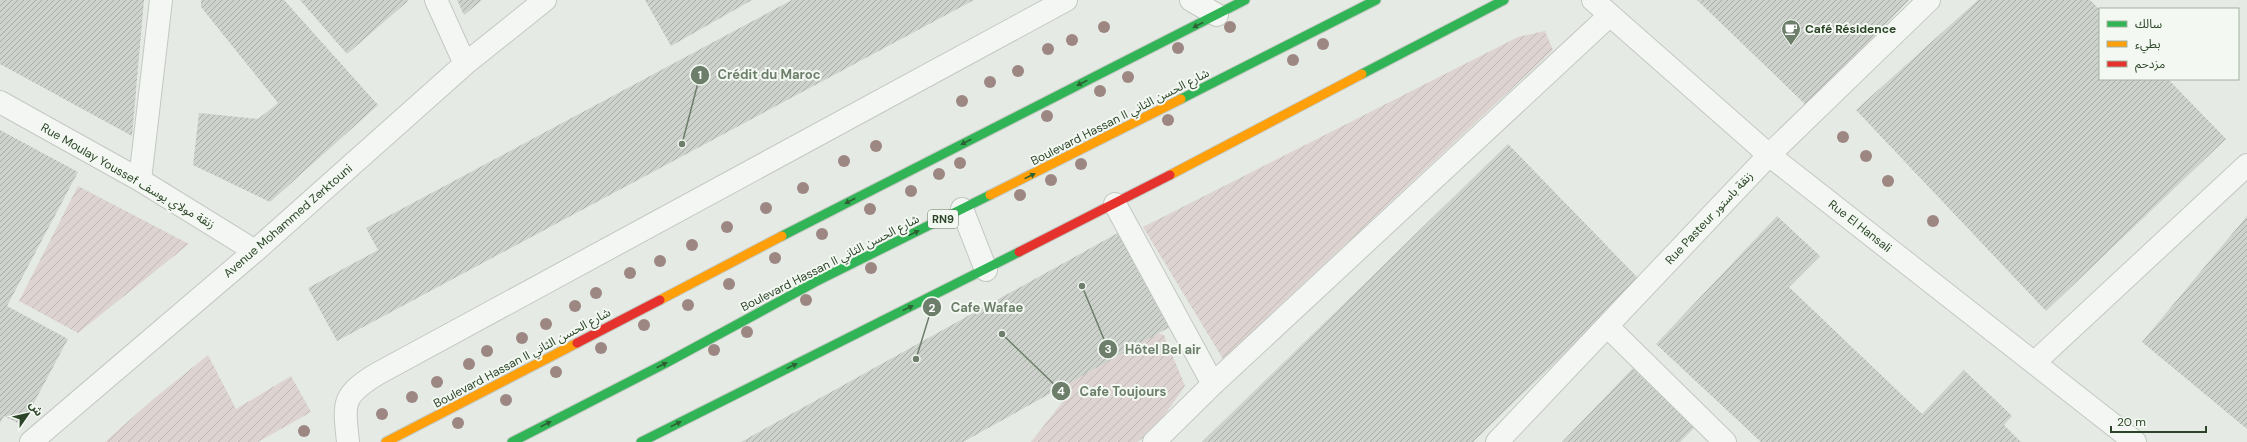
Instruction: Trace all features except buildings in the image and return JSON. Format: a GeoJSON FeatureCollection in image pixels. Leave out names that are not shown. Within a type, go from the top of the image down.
{"type":"FeatureCollection","features":[{"type":"Feature","properties":{"kind":"main road","name":"Boulevard Hassan II شارع الحسن الثاني"},"geometry":{"type":"LineString","coordinates":[[386,442],[854,199],[1245,0]]}},
{"type":"Feature","properties":{"kind":"main road","name":"Boulevard Hassan II شارع الحسن الثاني"},"geometry":{"type":"LineString","coordinates":[[512,442],[666,363],[816,281],[962,210],[1289,46],[1376,0]]}},
{"type":"Feature","properties":{"kind":"main road"},"geometry":{"type":"LineString","coordinates":[[641,442],[1115,204],[1504,0]]}},
{"type":"Feature","properties":{"kind":"street"},"geometry":{"type":"LineString","coordinates":[[140,180],[161,0]]}},
{"type":"Feature","properties":{"kind":"street"},"geometry":{"type":"LineString","coordinates":[[436,0],[465,64]]}},
{"type":"Feature","properties":{"kind":"street","name":"Avenue Mohammed Zerktouni"},"geometry":{"type":"LineString","coordinates":[[31,442],[54,433],[465,64],[545,0]]}},
{"type":"Feature","properties":{"kind":"street"},"geometry":{"type":"LineString","coordinates":[[348,442],[344,408],[349,396],[357,386],[376,374],[1066,0]]}},
{"type":"Feature","properties":{"kind":"street"},"geometry":{"type":"LineString","coordinates":[[1191,0],[1217,15]]}},
{"type":"Feature","properties":{"kind":"street","name":"Rue El Hansali"},"geometry":{"type":"LineString","coordinates":[[1593,0],[1769,155],[2035,362],[2135,442]]}},
{"type":"Feature","properties":{"kind":"street","name":"Rue Pasteur زنقة باستور"},"geometry":{"type":"LineString","coordinates":[[1497,442],[1769,155],[1928,0]]}},
{"type":"Feature","properties":{"kind":"street"},"geometry":{"type":"LineString","coordinates":[[1154,442],[1212,384],[1610,15]]}},
{"type":"Feature","properties":{"kind":"street","name":"Rue Moulay Youssef زنقة مولاي يوسف"},"geometry":{"type":"LineString","coordinates":[[0,102],[140,180],[255,251]]}},
{"type":"Feature","properties":{"kind":"street"},"geometry":{"type":"LineString","coordinates":[[2035,362],[2247,165]]}},
{"type":"Feature","properties":{"kind":"street"},"geometry":{"type":"LineString","coordinates":[[1115,204],[1212,384]]}},
{"type":"Feature","properties":{"kind":"street"},"geometry":{"type":"LineString","coordinates":[[962,210],[986,270]]}},
{"type":"Feature","properties":{"kind":"street"},"geometry":{"type":"LineString","coordinates":[[1607,326],[1725,442]]}},
{"type":"Feature","properties":{"kind":"shaded area"},"geometry":{"type":"Polygon","coordinates":[[[1545,31],[1553,50],[1223,359],[1143,227],[1518,37],[1545,31]]]}},
{"type":"Feature","properties":{"kind":"shaded area"},"geometry":{"type":"Polygon","coordinates":[[[78,186],[189,244],[78,333],[19,301],[78,186]]]}},
{"type":"Feature","properties":{"kind":"shaded area"},"geometry":{"type":"Polygon","coordinates":[[[1146,330],[1164,335],[1185,386],[1154,430],[1137,442],[1031,442],[1068,395],[1064,384],[1146,330]]]}},
{"type":"Feature","properties":{"kind":"shaded area"},"geometry":{"type":"Polygon","coordinates":[[[208,355],[236,409],[291,376],[311,412],[258,442],[105,442],[151,401],[208,355]]]}},
{"type":"Feature","properties":{"kind":"traffic: fast"},"geometry":{"type":"LineString","coordinates":[[782,236],[1245,0]]}},
{"type":"Feature","properties":{"kind":"traffic: fast"},"geometry":{"type":"LineString","coordinates":[[1181,99],[1376,0]]}},
{"type":"Feature","properties":{"kind":"traffic: fast"},"geometry":{"type":"LineString","coordinates":[[1362,74],[1504,0]]}},
{"type":"Feature","properties":{"kind":"traffic: fast"},"geometry":{"type":"LineString","coordinates":[[512,442],[666,363],[817,281],[990,195]]}},
{"type":"Feature","properties":{"kind":"traffic: fast"},"geometry":{"type":"LineString","coordinates":[[641,442],[1019,252]]}},
{"type":"Feature","properties":{"kind":"traffic: slow"},"geometry":{"type":"LineString","coordinates":[[1170,175],[1362,74]]}},
{"type":"Feature","properties":{"kind":"traffic: slow"},"geometry":{"type":"LineString","coordinates":[[990,195],[1181,99]]}},
{"type":"Feature","properties":{"kind":"traffic: slow"},"geometry":{"type":"LineString","coordinates":[[660,300],[782,236]]}},
{"type":"Feature","properties":{"kind":"traffic: slow"},"geometry":{"type":"LineString","coordinates":[[386,442],[577,343]]}},
{"type":"Feature","properties":{"kind":"traffic: jam"},"geometry":{"type":"LineString","coordinates":[[1019,252],[1170,175]]}},
{"type":"Feature","properties":{"kind":"traffic: jam"},"geometry":{"type":"LineString","coordinates":[[577,343],[660,300]]}},
{"type":"Feature","properties":{"kind":"place","name":"Café Résidence"},"geometry":{"type":"Point","coordinates":[1791,46]}},
{"type":"Feature","properties":{"kind":"place","name":"Crédit du Maroc"},"geometry":{"type":"Point","coordinates":[682,144]}},
{"type":"Feature","properties":{"kind":"place","name":"Hôtel Bel air"},"geometry":{"type":"Point","coordinates":[1082,286]}},
{"type":"Feature","properties":{"kind":"place","name":"Cafe Toujours"},"geometry":{"type":"Point","coordinates":[1002,334]}},
{"type":"Feature","properties":{"kind":"place","name":"Cafe Wafae"},"geometry":{"type":"Point","coordinates":[916,359]}}]}
